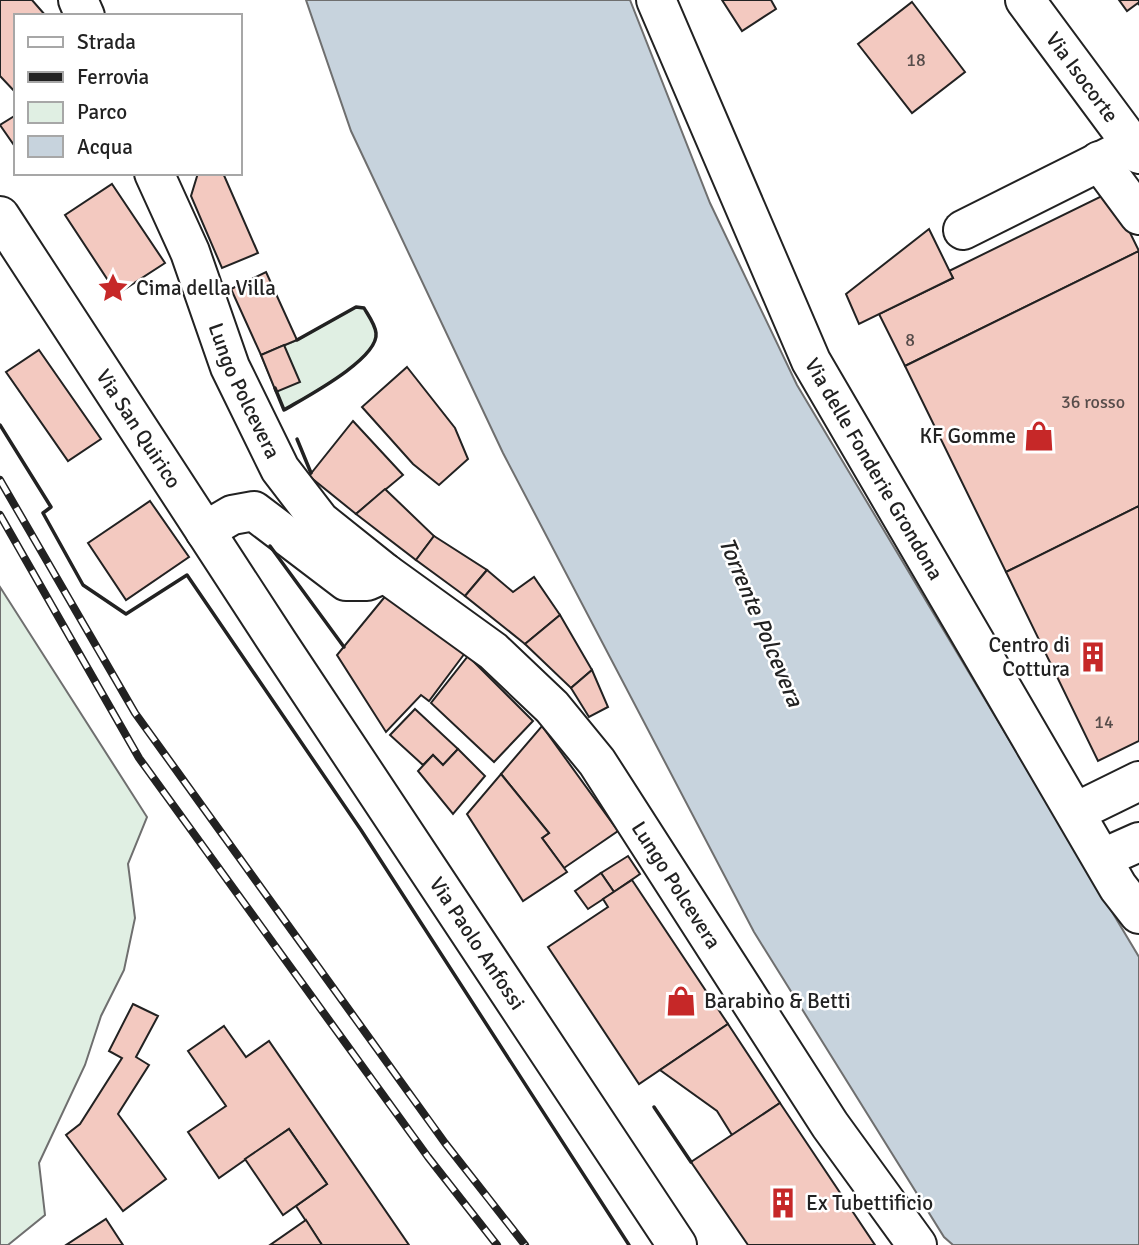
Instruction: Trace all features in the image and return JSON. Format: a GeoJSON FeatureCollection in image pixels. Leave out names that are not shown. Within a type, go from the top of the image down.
{"type":"FeatureCollection","features":[{"type":"Feature","properties":{"kind":"main road","name":"Via delle Fonderie Grondona"},"geometry":{"type":"LineString","coordinates":[[656,0],[811,361],[1118,887],[1139,914]]}},
{"type":"Feature","properties":{"kind":"main road","name":"Via Isocorte"},"geometry":{"type":"LineString","coordinates":[[1025,0],[1136,149]]}},
{"type":"Feature","properties":{"kind":"main road"},"geometry":{"type":"LineString","coordinates":[[962,230],[1099,161],[1136,149]]}},
{"type":"Feature","properties":{"kind":"main road"},"geometry":{"type":"LineString","coordinates":[[1099,161],[1139,215]]}},
{"type":"Feature","properties":{"kind":"main road","name":"Lungo Polcevera"},"geometry":{"type":"LineString","coordinates":[[156,175],[190,251],[230,367],[280,469],[320,521],[385,573],[493,651],[552,706],[597,762],[830,1125],[917,1245]]}},
{"type":"Feature","properties":{"kind":"main road","name":"Via San Quirico"},"geometry":{"type":"LineString","coordinates":[[0,216],[278,643]]}},
{"type":"Feature","properties":{"kind":"main road"},"geometry":{"type":"LineString","coordinates":[[205,531],[232,515],[254,511],[346,581],[367,581],[385,573]]}},
{"type":"Feature","properties":{"kind":"main road","name":"Via Paolo Anfossi"},"geometry":{"type":"LineString","coordinates":[[278,643],[677,1245]]}},
{"type":"Feature","properties":{"kind":"main road"},"geometry":{"type":"LineString","coordinates":[[1076,812],[1139,781]]}},
{"type":"Feature","properties":{"kind":"main road"},"geometry":{"type":"LineString","coordinates":[[1103,858],[1139,842]]}},
{"type":"Feature","properties":{"kind":"green space"},"geometry":{"type":"Polygon","coordinates":[[[356,307],[364,308],[373,323],[376,333],[374,343],[366,354],[339,377],[284,410],[261,355],[297,340],[356,307]]]}},
{"type":"Feature","properties":{"kind":"green space"},"geometry":{"type":"Polygon","coordinates":[[[0,587],[147,817],[128,864],[135,918],[124,970],[101,1016],[85,1065],[39,1163],[45,1215],[8,1245],[0,1245],[0,587]]]}},
{"type":"Feature","properties":{"kind":"water","name":"Torrente Polcevera"},"geometry":{"type":"Polygon","coordinates":[[[306,0],[630,0],[710,203],[797,385],[1139,957],[1139,1245],[953,1245],[944,1237],[754,932],[503,453],[351,131],[306,0]]]}},
{"type":"Feature","properties":{"kind":"building"},"geometry":{"type":"Polygon","coordinates":[[[0,0],[32,0],[44,14],[14,14],[14,91],[0,76],[0,0]]]}},
{"type":"Feature","properties":{"kind":"building"},"geometry":{"type":"Polygon","coordinates":[[[722,0],[771,0],[776,9],[742,31],[722,0]]]}},
{"type":"Feature","properties":{"kind":"building"},"geometry":{"type":"Polygon","coordinates":[[[1119,0],[1139,0],[1139,5],[1138,3],[1127,11],[1119,0]]]}},
{"type":"Feature","properties":{"kind":"building"},"geometry":{"type":"Polygon","coordinates":[[[912,2],[965,72],[912,113],[858,44],[912,2]]]}},
{"type":"Feature","properties":{"kind":"building"},"geometry":{"type":"Polygon","coordinates":[[[14,116],[14,145],[0,125],[14,116]]]}},
{"type":"Feature","properties":{"kind":"building"},"geometry":{"type":"Polygon","coordinates":[[[197,175],[224,175],[258,253],[222,268],[191,196],[197,175]]]}},
{"type":"Feature","properties":{"kind":"building"},"geometry":{"type":"Polygon","coordinates":[[[112,184],[165,263],[117,294],[65,215],[112,184]]]}},
{"type":"Feature","properties":{"kind":"building"},"geometry":{"type":"Polygon","coordinates":[[[1110,192],[1139,251],[905,366],[879,314],[953,278],[949,271],[1110,192]]]}},
{"type":"Feature","properties":{"kind":"building"},"geometry":{"type":"Polygon","coordinates":[[[929,229],[953,278],[859,324],[846,294],[929,229]]]}},
{"type":"Feature","properties":{"kind":"building","name":"KF Gomme"},"geometry":{"type":"Polygon","coordinates":[[[1139,251],[1139,506],[1006,572],[905,366],[1139,251]]]}},
{"type":"Feature","properties":{"kind":"building"},"geometry":{"type":"Polygon","coordinates":[[[266,272],[297,340],[261,355],[231,289],[266,272]]]}},
{"type":"Feature","properties":{"kind":"building"},"geometry":{"type":"Polygon","coordinates":[[[284,345],[300,382],[276,392],[261,355],[284,345]]]}},
{"type":"Feature","properties":{"kind":"building"},"geometry":{"type":"Polygon","coordinates":[[[39,350],[101,439],[68,461],[6,372],[39,350]]]}},
{"type":"Feature","properties":{"kind":"building"},"geometry":{"type":"Polygon","coordinates":[[[407,367],[455,428],[468,459],[439,485],[413,464],[362,407],[407,367]]]}},
{"type":"Feature","properties":{"kind":"building"},"geometry":{"type":"Polygon","coordinates":[[[353,421],[403,475],[356,514],[309,476],[353,421]]]}},
{"type":"Feature","properties":{"kind":"building"},"geometry":{"type":"Polygon","coordinates":[[[385,489],[434,536],[416,560],[356,514],[385,489]]]}},
{"type":"Feature","properties":{"kind":"building"},"geometry":{"type":"Polygon","coordinates":[[[150,501],[189,557],[126,600],[88,543],[150,501]]]}},
{"type":"Feature","properties":{"kind":"building","name":"Centro di Cottura"},"geometry":{"type":"Polygon","coordinates":[[[1139,506],[1139,741],[1098,761],[1006,572],[1139,506]]]}},
{"type":"Feature","properties":{"kind":"building"},"geometry":{"type":"Polygon","coordinates":[[[434,536],[487,570],[465,596],[416,560],[434,536]]]}},
{"type":"Feature","properties":{"kind":"building"},"geometry":{"type":"Polygon","coordinates":[[[487,570],[513,592],[534,577],[560,615],[525,644],[465,596],[487,570]]]}},
{"type":"Feature","properties":{"kind":"building"},"geometry":{"type":"Polygon","coordinates":[[[392,588],[465,653],[429,701],[421,695],[386,732],[337,655],[392,588]]]}},
{"type":"Feature","properties":{"kind":"building"},"geometry":{"type":"Polygon","coordinates":[[[560,615],[592,670],[571,688],[525,644],[560,615]]]}},
{"type":"Feature","properties":{"kind":"building"},"geometry":{"type":"Polygon","coordinates":[[[468,656],[533,721],[494,762],[431,703],[468,656]]]}},
{"type":"Feature","properties":{"kind":"building"},"geometry":{"type":"Polygon","coordinates":[[[592,670],[608,707],[589,717],[571,688],[592,670]]]}},
{"type":"Feature","properties":{"kind":"building"},"geometry":{"type":"Polygon","coordinates":[[[415,709],[458,749],[443,765],[433,755],[423,765],[390,735],[415,709]]]}},
{"type":"Feature","properties":{"kind":"building"},"geometry":{"type":"Polygon","coordinates":[[[542,726],[618,831],[564,868],[542,838],[549,833],[501,774],[542,726]]]}},
{"type":"Feature","properties":{"kind":"building"},"geometry":{"type":"Polygon","coordinates":[[[458,749],[485,776],[453,814],[418,771],[433,755],[443,765],[458,749]]]}},
{"type":"Feature","properties":{"kind":"building"},"geometry":{"type":"Polygon","coordinates":[[[501,774],[549,833],[542,838],[567,872],[523,901],[467,814],[501,774]]]}},
{"type":"Feature","properties":{"kind":"building"},"geometry":{"type":"Polygon","coordinates":[[[628,856],[640,874],[614,892],[601,873],[628,856]]]}},
{"type":"Feature","properties":{"kind":"building"},"geometry":{"type":"Polygon","coordinates":[[[601,873],[614,892],[588,909],[575,891],[601,873]]]}},
{"type":"Feature","properties":{"kind":"building"},"geometry":{"type":"Polygon","coordinates":[[[632,880],[728,1024],[639,1084],[548,947],[608,907],[603,899],[632,880]]]}},
{"type":"Feature","properties":{"kind":"building"},"geometry":{"type":"Polygon","coordinates":[[[133,1004],[158,1016],[136,1057],[149,1065],[118,1114],[166,1179],[123,1211],[66,1135],[80,1124],[122,1058],[109,1051],[133,1004]]]}},
{"type":"Feature","properties":{"kind":"building"},"geometry":{"type":"Polygon","coordinates":[[[728,1024],[780,1103],[732,1135],[717,1111],[660,1070],[728,1024]]]}},
{"type":"Feature","properties":{"kind":"building"},"geometry":{"type":"Polygon","coordinates":[[[224,1026],[246,1057],[269,1041],[409,1245],[322,1245],[296,1206],[327,1184],[289,1129],[219,1178],[188,1132],[226,1106],[188,1051],[224,1026]]]}},
{"type":"Feature","properties":{"kind":"building","name":"Ex Tubettificio"},"geometry":{"type":"Polygon","coordinates":[[[780,1103],[875,1245],[748,1245],[691,1162],[780,1103]]]}},
{"type":"Feature","properties":{"kind":"building"},"geometry":{"type":"Polygon","coordinates":[[[289,1129],[327,1184],[283,1215],[245,1159],[289,1129]]]}},
{"type":"Feature","properties":{"kind":"building"},"geometry":{"type":"Polygon","coordinates":[[[106,1219],[123,1245],[66,1245],[106,1219]]]}},
{"type":"Feature","properties":{"kind":"building"},"geometry":{"type":"Polygon","coordinates":[[[306,1220],[322,1245],[270,1245],[306,1220]]]}},
{"type":"Feature","properties":{"kind":"railway"},"geometry":{"type":"LineString","coordinates":[[0,480],[135,713],[445,1143],[525,1245]]}},
{"type":"Feature","properties":{"kind":"railway"},"geometry":{"type":"LineString","coordinates":[[0,515],[139,758],[428,1157],[497,1245]]}},
{"type":"Feature","properties":{"kind":"wall"},"geometry":{"type":"LineString","coordinates":[[275,388],[284,410],[353,366],[374,343],[376,333],[364,308],[356,307],[297,340]]}},
{"type":"Feature","properties":{"kind":"wall"},"geometry":{"type":"LineString","coordinates":[[0,425],[51,507],[43,513],[83,585],[126,614],[187,575],[361,830],[629,1245]]}},
{"type":"Feature","properties":{"kind":"wall"},"geometry":{"type":"LineString","coordinates":[[297,439],[311,473]]}},
{"type":"Feature","properties":{"kind":"wall"},"geometry":{"type":"LineString","coordinates":[[270,546],[344,647]]}},
{"type":"Feature","properties":{"kind":"wall"},"geometry":{"type":"LineString","coordinates":[[654,1107],[691,1162]]}},
{"type":"Feature","properties":{"kind":"place","name":"Cima della Villa"},"geometry":{"type":"Point","coordinates":[113,288]}},
{"type":"Feature","properties":{"kind":"place","name":"KF Gomme"},"geometry":{"type":"Point","coordinates":[1039,436]}},
{"type":"Feature","properties":{"kind":"place","name":"Centro di Cottura"},"geometry":{"type":"Point","coordinates":[1093,657]}},
{"type":"Feature","properties":{"kind":"place","name":"Barabino & Betti"},"geometry":{"type":"Point","coordinates":[681,1001]}},
{"type":"Feature","properties":{"kind":"place","name":"Ex Tubettificio"},"geometry":{"type":"Point","coordinates":[783,1203]}}]}
